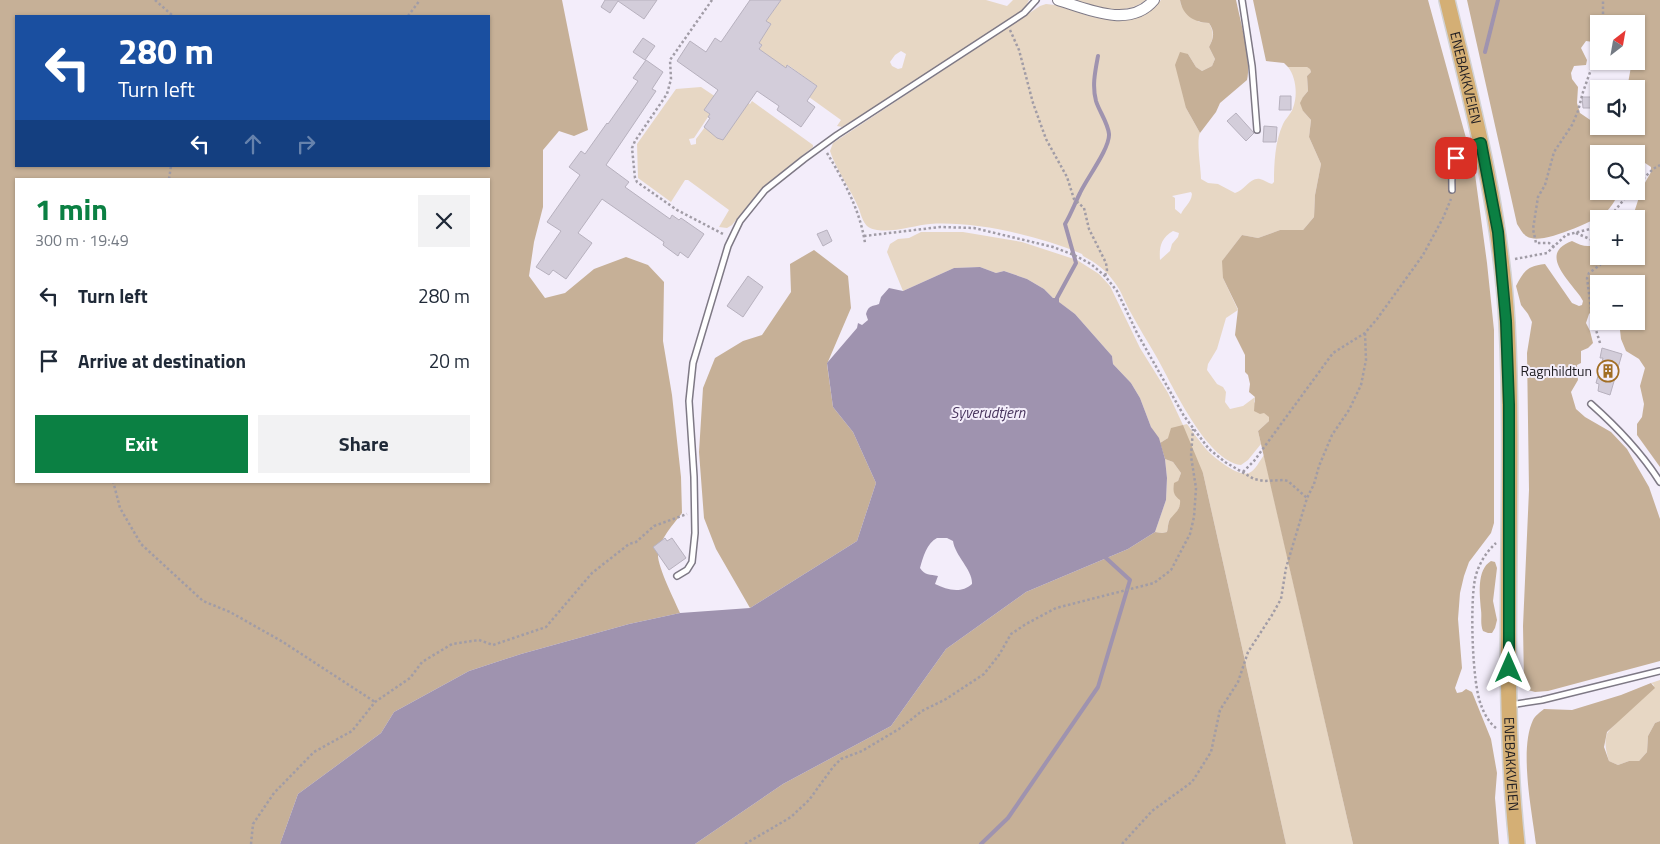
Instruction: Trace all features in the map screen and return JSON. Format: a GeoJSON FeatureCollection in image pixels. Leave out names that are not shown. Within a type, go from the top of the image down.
{"type":"FeatureCollection","features":[{"type":"Feature","properties":{"kind":"main road","name":"ENEBAKKVEIEN"},"geometry":{"type":"LineString","coordinates":[[1447,0],[1481,143],[1493,203],[1501,260],[1508,362],[1511,781],[1517,844]]}},
{"type":"Feature","properties":{"kind":"street"},"geometry":{"type":"LineString","coordinates":[[1058,0],[1102,13],[1123,16],[1143,10],[1154,0]]}},
{"type":"Feature","properties":{"kind":"lane"},"geometry":{"type":"LineString","coordinates":[[677,576],[687,570],[692,562],[695,533],[689,401],[691,375],[699,340],[731,238],[744,214],[758,198],[788,171],[822,146],[1029,10],[1036,0]]}},
{"type":"Feature","properties":{"kind":"lane"},"geometry":{"type":"LineString","coordinates":[[1242,0],[1252,66],[1257,130]]}},
{"type":"Feature","properties":{"kind":"lane"},"geometry":{"type":"LineString","coordinates":[[1452,190],[1452,169],[1456,158],[1464,149],[1481,143]]}},
{"type":"Feature","properties":{"kind":"lane"},"geometry":{"type":"LineString","coordinates":[[1591,404],[1631,441],[1660,482]]}},
{"type":"Feature","properties":{"kind":"lane"},"geometry":{"type":"LineString","coordinates":[[1509,705],[1542,700],[1660,671]]}},
{"type":"Feature","properties":{"kind":"path"},"geometry":{"type":"LineString","coordinates":[[155,0],[172,15]]}},
{"type":"Feature","properties":{"kind":"path"},"geometry":{"type":"LineString","coordinates":[[409,15],[420,0]]}},
{"type":"Feature","properties":{"kind":"path"},"geometry":{"type":"LineString","coordinates":[[712,0],[670,60],[671,79],[667,94],[632,148],[637,182],[677,210],[731,238]]}},
{"type":"Feature","properties":{"kind":"path"},"geometry":{"type":"LineString","coordinates":[[1603,15],[1604,0]]}},
{"type":"Feature","properties":{"kind":"path"},"geometry":{"type":"LineString","coordinates":[[1007,25],[1019,50],[1033,103],[1046,139],[1067,177],[1074,199],[1083,206],[1089,229],[1106,263],[1108,270],[1105,276]]}},
{"type":"Feature","properties":{"kind":"path"},"geometry":{"type":"LineString","coordinates":[[1554,247],[1549,243],[1536,243],[1534,223],[1538,197],[1545,185],[1554,152],[1572,125],[1578,111],[1590,70]]}},
{"type":"Feature","properties":{"kind":"path"},"geometry":{"type":"LineString","coordinates":[[822,146],[853,201],[865,243]]}},
{"type":"Feature","properties":{"kind":"path"},"geometry":{"type":"LineString","coordinates":[[1645,177],[1660,165]]}},
{"type":"Feature","properties":{"kind":"path"},"geometry":{"type":"LineString","coordinates":[[1243,472],[1254,461],[1333,353],[1365,333],[1423,255],[1443,218],[1452,190]]}},
{"type":"Feature","properties":{"kind":"path"},"geometry":{"type":"LineString","coordinates":[[1615,210],[1624,200]]}},
{"type":"Feature","properties":{"kind":"path"},"geometry":{"type":"LineString","coordinates":[[864,236],[940,226],[974,228],[1028,240],[1065,251],[1091,264],[1105,276],[1117,291],[1144,345],[1184,416],[1217,456],[1254,478],[1264,481],[1284,480],[1307,498]]}},
{"type":"Feature","properties":{"kind":"path"},"geometry":{"type":"LineString","coordinates":[[1501,260],[1539,256],[1547,253],[1566,235],[1590,229]]}},
{"type":"Feature","properties":{"kind":"path"},"geometry":{"type":"LineString","coordinates":[[1575,232],[1590,239]]}},
{"type":"Feature","properties":{"kind":"path"},"geometry":{"type":"LineString","coordinates":[[1600,265],[1589,273],[1587,278],[1592,317],[1600,343]]}},
{"type":"Feature","properties":{"kind":"path"},"geometry":{"type":"LineString","coordinates":[[1122,844],[1152,811],[1192,782],[1211,752],[1220,710],[1238,682],[1248,652],[1272,616],[1281,598],[1286,568],[1307,498],[1332,435],[1349,410],[1361,385],[1366,360],[1365,333]]}},
{"type":"Feature","properties":{"kind":"path"},"geometry":{"type":"LineString","coordinates":[[746,844],[790,816],[809,800],[833,767],[842,759],[862,751],[899,729],[922,711],[946,699],[984,674],[999,655],[1011,634],[1026,624],[1056,608],[1154,583],[1171,570],[1190,534],[1194,517],[1196,488],[1191,456],[1193,429]]}},
{"type":"Feature","properties":{"kind":"path"},"geometry":{"type":"LineString","coordinates":[[114,483],[120,508],[141,544],[203,602],[230,612],[283,642],[375,702]]}},
{"type":"Feature","properties":{"kind":"path"},"geometry":{"type":"LineString","coordinates":[[251,844],[253,824],[274,793],[314,752],[352,731],[375,702],[410,678],[422,662],[452,644],[479,640],[493,645],[546,627],[592,573],[607,561],[629,544],[636,542],[654,526],[695,511]]}},
{"type":"Feature","properties":{"kind":"path"},"geometry":{"type":"LineString","coordinates":[[1510,538],[1500,540],[1486,555],[1479,568],[1473,590],[1476,682],[1480,704],[1492,725],[1510,731]]}},
{"type":"Feature","properties":{"kind":"shaded area"},"geometry":{"type":"Polygon","coordinates":[[[0,0],[562,0],[588,130],[574,136],[559,131],[543,150],[543,207],[534,242],[529,276],[545,298],[565,293],[594,269],[626,257],[648,265],[664,282],[663,341],[672,395],[681,477],[682,513],[664,537],[659,548],[658,559],[680,613],[629,624],[521,654],[469,671],[394,712],[381,733],[298,794],[280,844],[0,844],[0,0]]]}},
{"type":"Feature","properties":{"kind":"shaded area"},"geometry":{"type":"Polygon","coordinates":[[[781,0],[986,0],[1007,6],[1013,0],[1029,0],[1025,8],[1015,16],[842,127],[837,126],[841,120],[809,97],[817,86],[788,65],[785,68],[759,49],[762,45],[753,39],[768,29],[771,24],[766,21],[781,0]],[[901,51],[895,55],[890,62],[892,66],[898,69],[902,68],[906,54],[901,51]]]}},
{"type":"Feature","properties":{"kind":"shaded area"},"geometry":{"type":"Polygon","coordinates":[[[1076,0],[1146,0],[1130,8],[1112,9],[1093,6],[1076,0]]]}},
{"type":"Feature","properties":{"kind":"shaded area"},"geometry":{"type":"Polygon","coordinates":[[[1161,0],[1180,0],[1181,5],[1199,22],[1209,23],[1212,29],[1213,38],[1209,47],[1215,59],[1212,66],[1202,71],[1196,67],[1188,54],[1186,108],[1200,133],[1201,179],[1208,183],[1218,184],[1235,193],[1256,179],[1262,179],[1272,184],[1274,182],[1278,138],[1283,124],[1295,103],[1294,81],[1288,67],[1307,67],[1310,68],[1311,72],[1307,76],[1308,91],[1303,97],[1303,111],[1311,120],[1309,137],[1321,164],[1315,195],[1314,217],[1303,230],[1280,230],[1258,238],[1242,235],[1223,260],[1223,278],[1238,310],[1226,318],[1217,349],[1208,364],[1207,370],[1217,384],[1223,387],[1226,392],[1225,402],[1230,409],[1243,406],[1255,397],[1254,402],[1269,416],[1269,421],[1258,431],[1261,444],[1248,460],[1241,465],[1228,460],[1215,450],[1191,420],[1117,286],[1096,264],[1082,254],[1065,247],[987,227],[930,224],[898,230],[873,229],[864,222],[830,151],[833,143],[1040,6],[1046,4],[1055,5],[1097,18],[1111,20],[1137,18],[1150,11],[1161,0]],[[1191,192],[1172,196],[1175,198],[1175,209],[1181,214],[1190,200],[1191,192]],[[1173,231],[1162,243],[1160,260],[1170,251],[1172,244],[1178,237],[1179,233],[1173,231]]]}},
{"type":"Feature","properties":{"kind":"shaded area"},"geometry":{"type":"Polygon","coordinates":[[[1180,0],[1236,0],[1247,52],[1247,80],[1220,103],[1216,112],[1200,133],[1186,108],[1175,65],[1180,52],[1188,54],[1196,67],[1202,71],[1212,66],[1215,59],[1209,47],[1213,38],[1213,32],[1209,23],[1194,20],[1190,17],[1181,6],[1180,0]]]}},
{"type":"Feature","properties":{"kind":"shaded area"},"geometry":{"type":"Polygon","coordinates":[[[1253,0],[1428,0],[1474,167],[1494,330],[1494,523],[1491,533],[1469,562],[1464,576],[1460,593],[1458,619],[1462,668],[1455,688],[1457,693],[1466,689],[1472,692],[1491,739],[1497,773],[1495,798],[1499,844],[1353,844],[1258,431],[1269,421],[1269,417],[1264,413],[1260,414],[1254,411],[1255,397],[1249,392],[1250,384],[1248,375],[1245,372],[1245,355],[1235,335],[1238,309],[1223,278],[1222,261],[1242,235],[1258,238],[1280,230],[1303,230],[1314,217],[1315,195],[1321,164],[1309,137],[1311,120],[1303,111],[1300,103],[1308,91],[1307,76],[1311,72],[1310,69],[1307,67],[1288,67],[1284,63],[1266,61],[1253,0]]]}},
{"type":"Feature","properties":{"kind":"shaded area"},"geometry":{"type":"Polygon","coordinates":[[[1467,0],[1660,0],[1660,467],[1637,435],[1637,424],[1642,417],[1644,404],[1640,386],[1645,368],[1639,359],[1626,351],[1621,339],[1620,330],[1645,330],[1645,275],[1590,275],[1590,313],[1586,323],[1593,343],[1581,351],[1581,363],[1577,365],[1578,380],[1571,392],[1576,409],[1585,417],[1611,432],[1627,449],[1649,487],[1660,519],[1660,661],[1548,691],[1535,692],[1528,690],[1524,683],[1523,626],[1529,490],[1527,353],[1532,322],[1521,305],[1516,286],[1527,270],[1534,266],[1545,264],[1572,303],[1579,306],[1582,305],[1583,301],[1563,274],[1557,259],[1558,252],[1562,246],[1572,241],[1586,246],[1590,245],[1590,265],[1645,265],[1645,210],[1635,210],[1638,200],[1645,200],[1645,183],[1651,172],[1651,167],[1645,163],[1645,145],[1590,145],[1590,200],[1615,200],[1613,204],[1608,210],[1590,210],[1590,221],[1558,234],[1538,239],[1531,238],[1522,233],[1517,224],[1467,0]],[[1590,15],[1590,42],[1586,41],[1581,48],[1587,60],[1586,65],[1574,66],[1571,73],[1572,79],[1578,87],[1577,103],[1580,113],[1590,120],[1590,135],[1645,135],[1645,80],[1629,80],[1630,70],[1645,70],[1645,15],[1590,15]]]}},
{"type":"Feature","properties":{"kind":"shaded area"},"geometry":{"type":"Polygon","coordinates":[[[701,87],[716,97],[704,110],[710,114],[694,138],[689,139],[691,145],[696,144],[696,139],[705,127],[717,138],[748,103],[750,104],[752,101],[813,145],[813,147],[762,188],[732,225],[727,228],[719,227],[729,210],[688,180],[685,180],[671,202],[638,178],[637,144],[676,89],[701,87]]]}},
{"type":"Feature","properties":{"kind":"shaded area"},"geometry":{"type":"Polygon","coordinates":[[[921,232],[963,232],[1022,242],[1077,260],[1099,274],[1110,286],[1140,348],[1168,393],[1183,425],[1187,424],[1209,453],[1233,470],[1245,474],[1249,473],[1264,455],[1353,844],[1286,844],[1203,473],[1168,438],[1160,443],[1151,427],[1140,398],[1131,383],[1113,364],[1112,356],[1075,314],[1044,289],[1027,279],[1004,271],[996,273],[980,267],[954,268],[903,291],[887,252],[890,244],[898,239],[909,238],[921,232]]]}},
{"type":"Feature","properties":{"kind":"shaded area"},"geometry":{"type":"Polygon","coordinates":[[[814,250],[848,276],[851,308],[827,364],[833,407],[853,432],[876,483],[857,541],[750,608],[716,549],[704,518],[699,452],[703,388],[715,358],[743,341],[762,335],[791,292],[790,264],[814,250]]]}},
{"type":"Feature","properties":{"kind":"shaded area"},"geometry":{"type":"Polygon","coordinates":[[[1183,425],[1203,473],[1286,844],[695,844],[783,784],[891,726],[946,649],[1026,592],[1128,549],[1155,532],[1167,532],[1169,520],[1180,506],[1180,500],[1174,493],[1174,483],[1178,481],[1181,473],[1173,462],[1165,459],[1160,443],[1168,438],[1171,428],[1183,425]]]}},
{"type":"Feature","properties":{"kind":"shaded area"},"geometry":{"type":"Polygon","coordinates":[[[1165,459],[1173,462],[1181,473],[1178,481],[1181,504],[1175,515],[1169,520],[1167,532],[1162,533],[1155,532],[1166,500],[1167,478],[1165,459]]]}},
{"type":"Feature","properties":{"kind":"shaded area"},"geometry":{"type":"Polygon","coordinates":[[[1491,561],[1495,562],[1497,568],[1493,601],[1497,620],[1492,633],[1488,633],[1483,631],[1482,626],[1480,584],[1483,570],[1491,561]]]}},
{"type":"Feature","properties":{"kind":"shaded area"},"geometry":{"type":"Polygon","coordinates":[[[1660,680],[1660,721],[1655,723],[1648,736],[1647,752],[1639,761],[1629,761],[1618,765],[1609,761],[1606,748],[1607,734],[1654,685],[1651,683],[1660,680]]]}},
{"type":"Feature","properties":{"kind":"shaded area"},"geometry":{"type":"Polygon","coordinates":[[[1651,683],[1655,688],[1607,732],[1604,747],[1609,761],[1618,765],[1629,761],[1639,761],[1647,752],[1648,736],[1655,723],[1660,721],[1660,844],[1536,844],[1527,764],[1529,733],[1534,719],[1544,709],[1572,710],[1621,695],[1651,683]]]}},
{"type":"Feature","properties":{"kind":"water","name":"Syverudtjern"},"geometry":{"type":"Polygon","coordinates":[[[980,267],[996,273],[1004,271],[1027,279],[1044,289],[1053,298],[1059,298],[1059,302],[1075,314],[1112,356],[1113,364],[1131,383],[1140,398],[1151,427],[1159,438],[1165,459],[1167,478],[1166,500],[1155,532],[1128,549],[1026,592],[946,649],[891,726],[783,784],[695,844],[280,844],[298,794],[381,733],[394,712],[469,671],[521,654],[629,624],[680,613],[750,608],[857,541],[876,483],[853,432],[833,407],[827,363],[857,328],[858,323],[862,325],[868,320],[866,314],[868,309],[879,304],[881,297],[889,288],[903,291],[954,268],[980,267]],[[937,538],[931,543],[924,555],[920,568],[926,574],[938,576],[935,584],[949,589],[963,589],[972,584],[972,579],[954,547],[953,541],[947,538],[937,538]]]}},
{"type":"Feature","properties":{"kind":"building"},"geometry":{"type":"Polygon","coordinates":[[[605,0],[657,0],[644,19],[618,1],[610,13],[601,7],[605,0]]]}},
{"type":"Feature","properties":{"kind":"building"},"geometry":{"type":"Polygon","coordinates":[[[750,0],[781,0],[766,21],[771,24],[759,43],[762,45],[759,49],[786,68],[787,65],[817,86],[807,101],[815,107],[801,127],[777,110],[779,106],[757,91],[723,140],[717,138],[704,127],[710,118],[708,117],[710,114],[704,110],[718,90],[677,61],[690,41],[706,52],[715,38],[721,42],[750,0]]]}},
{"type":"Feature","properties":{"kind":"building"},"geometry":{"type":"Polygon","coordinates":[[[643,38],[655,46],[645,60],[633,52],[643,38]]]}},
{"type":"Feature","properties":{"kind":"building"},"geometry":{"type":"Polygon","coordinates":[[[646,60],[663,72],[652,89],[656,91],[606,165],[629,182],[625,187],[670,219],[672,215],[679,220],[681,218],[704,234],[688,258],[680,252],[678,256],[663,245],[664,242],[602,199],[578,233],[592,243],[566,279],[553,270],[549,275],[536,267],[561,231],[547,222],[580,175],[569,167],[581,151],[585,154],[608,124],[638,81],[633,78],[646,60]]]}},
{"type":"Feature","properties":{"kind":"building"},"geometry":{"type":"Polygon","coordinates":[[[1280,96],[1291,96],[1291,110],[1279,110],[1280,96]]]}},
{"type":"Feature","properties":{"kind":"building"},"geometry":{"type":"Polygon","coordinates":[[[1582,97],[1590,97],[1590,108],[1583,108],[1582,97]]]}},
{"type":"Feature","properties":{"kind":"building"},"geometry":{"type":"Polygon","coordinates":[[[1236,113],[1254,133],[1246,141],[1227,121],[1236,113]]]}},
{"type":"Feature","properties":{"kind":"building"},"geometry":{"type":"Polygon","coordinates":[[[1264,126],[1277,127],[1276,142],[1263,142],[1264,126]]]}},
{"type":"Feature","properties":{"kind":"building"},"geometry":{"type":"Polygon","coordinates":[[[827,230],[832,241],[823,246],[817,234],[827,230]]]}},
{"type":"Feature","properties":{"kind":"building"},"geometry":{"type":"Polygon","coordinates":[[[748,276],[763,287],[743,317],[727,306],[748,276]]]}},
{"type":"Feature","properties":{"kind":"building","name":"Ragnhildtun"},"geometry":{"type":"Polygon","coordinates":[[[1602,348],[1622,354],[1610,395],[1598,391],[1599,384],[1596,383],[1603,358],[1600,358],[1602,348]]]}},
{"type":"Feature","properties":{"kind":"building"},"geometry":{"type":"Polygon","coordinates":[[[665,538],[667,541],[672,538],[686,558],[669,570],[653,547],[665,538]]]}},
{"type":"Feature","properties":{"kind":"waterway"},"geometry":{"type":"LineString","coordinates":[[1485,52],[1498,0]]}},
{"type":"Feature","properties":{"kind":"waterway"},"geometry":{"type":"LineString","coordinates":[[1057,298],[1076,263],[1065,224],[1108,140],[1108,130],[1097,105],[1094,90],[1098,56]]}},
{"type":"Feature","properties":{"kind":"waterway"},"geometry":{"type":"LineString","coordinates":[[981,844],[1008,818],[1098,687],[1130,580],[1106,558]]}},
{"type":"Feature","properties":{"kind":"place","name":"Ragnhildtun"},"geometry":{"type":"Point","coordinates":[1608,371]}},
{"type":"Feature","properties":{"kind":"route"},"geometry":{"type":"LineString","coordinates":[[1456,158],[1464,149],[1481,143],[1498,232],[1504,288],[1509,405],[1509,668]]}}]}
